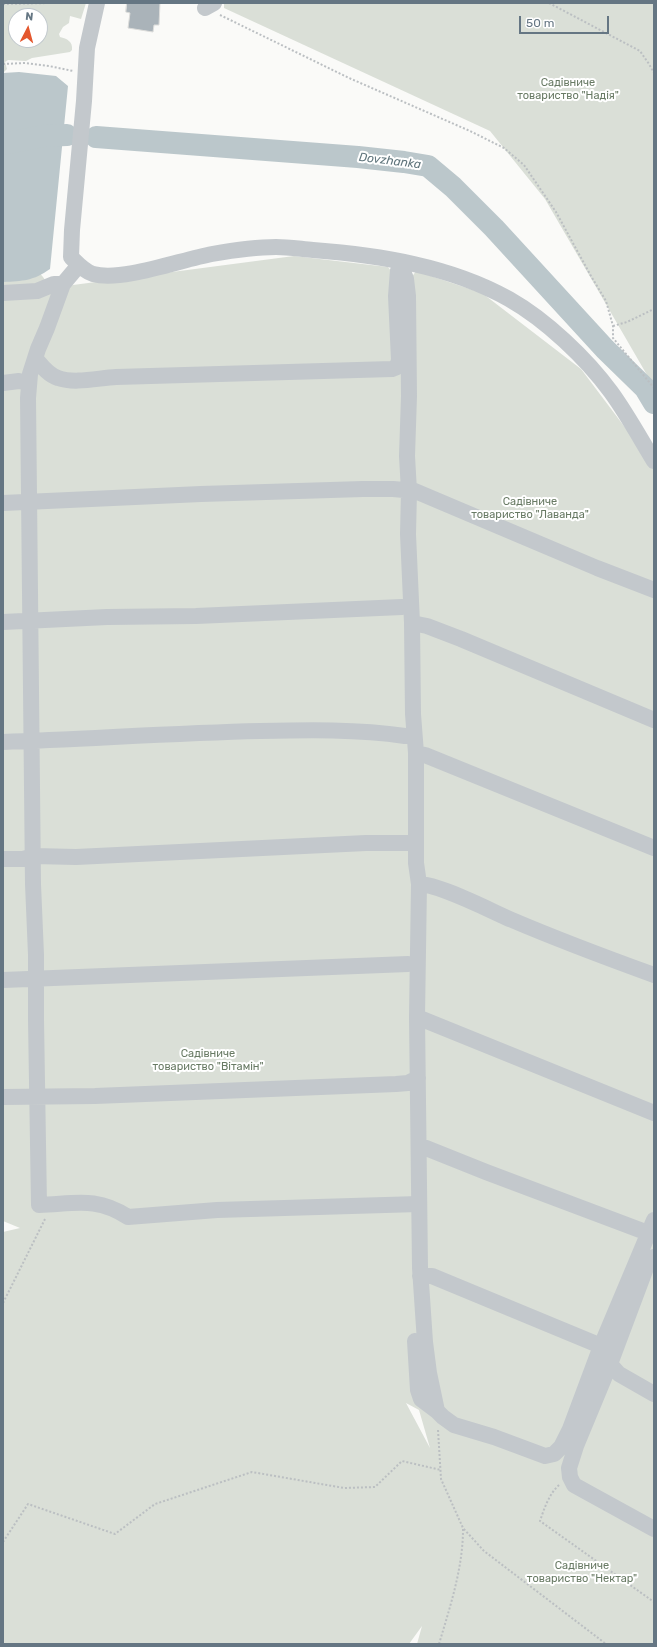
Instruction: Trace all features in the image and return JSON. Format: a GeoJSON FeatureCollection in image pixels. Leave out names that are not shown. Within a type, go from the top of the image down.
{"type":"FeatureCollection","features":[{"type":"Feature","properties":{"kind":"street"},"geometry":{"type":"LineString","coordinates":[[97,3],[87,48],[72,230],[72,257],[79,265],[91,273],[112,276],[160,267],[212,254],[276,247],[354,253],[399,261],[472,282],[510,300],[553,330],[580,356],[611,392],[654,461]]}},
{"type":"Feature","properties":{"kind":"street"},"geometry":{"type":"LineString","coordinates":[[399,261],[396,296],[399,360],[397,367],[399,375],[412,623],[413,714],[416,753],[416,863],[419,884],[417,924],[417,1017],[410,1177],[420,1276],[424,1342],[437,1411]]}},
{"type":"Feature","properties":{"kind":"street"},"geometry":{"type":"LineString","coordinates":[[399,261],[406,279],[408,296],[409,396],[404,490],[402,607],[409,843],[407,1059],[413,1081],[419,1146],[413,1204],[418,1390],[421,1399],[454,1426],[494,1437],[545,1456],[554,1454],[561,1447],[570,1429],[601,1346],[651,1226],[486,1172],[419,1146]]}},
{"type":"Feature","properties":{"kind":"street"},"geometry":{"type":"LineString","coordinates":[[79,265],[63,284],[35,358],[29,383],[31,740],[39,1205],[76,1203],[100,1204],[117,1210],[128,1217],[217,1210],[413,1204]]}},
{"type":"Feature","properties":{"kind":"street"},"geometry":{"type":"LineString","coordinates":[[3,293],[38,291],[54,284],[63,284]]}},
{"type":"Feature","properties":{"kind":"street"},"geometry":{"type":"LineString","coordinates":[[35,358],[46,370],[57,378],[71,381],[124,376],[392,369],[397,367]]}},
{"type":"Feature","properties":{"kind":"street"},"geometry":{"type":"LineString","coordinates":[[3,383],[19,381],[29,383]]}},
{"type":"Feature","properties":{"kind":"street"},"geometry":{"type":"LineString","coordinates":[[3,503],[29,500],[363,489],[415,491],[590,565],[654,590]]}},
{"type":"Feature","properties":{"kind":"street"},"geometry":{"type":"LineString","coordinates":[[3,622],[107,617],[196,616],[402,607]]}},
{"type":"Feature","properties":{"kind":"street"},"geometry":{"type":"LineString","coordinates":[[412,623],[427,626],[461,639],[654,720]]}},
{"type":"Feature","properties":{"kind":"street"},"geometry":{"type":"LineString","coordinates":[[3,742],[211,732],[317,730],[386,733],[405,736]]}},
{"type":"Feature","properties":{"kind":"street"},"geometry":{"type":"LineString","coordinates":[[416,753],[425,755],[654,848]]}},
{"type":"Feature","properties":{"kind":"street"},"geometry":{"type":"LineString","coordinates":[[3,859],[23,860],[33,856],[76,857],[358,843],[409,843]]}},
{"type":"Feature","properties":{"kind":"street"},"geometry":{"type":"LineString","coordinates":[[419,884],[424,884],[450,893],[532,928],[654,975]]}},
{"type":"Feature","properties":{"kind":"street"},"geometry":{"type":"LineString","coordinates":[[3,980],[174,972],[408,964]]}},
{"type":"Feature","properties":{"kind":"street"},"geometry":{"type":"LineString","coordinates":[[417,1017],[654,1113]]}},
{"type":"Feature","properties":{"kind":"street"},"geometry":{"type":"LineString","coordinates":[[3,1097],[38,1097],[413,1081]]}},
{"type":"Feature","properties":{"kind":"street"},"geometry":{"type":"LineString","coordinates":[[654,1259],[646,1268],[610,1364],[576,1446],[569,1468],[570,1477],[574,1485],[654,1529]]}},
{"type":"Feature","properties":{"kind":"street"},"geometry":{"type":"LineString","coordinates":[[420,1276],[432,1276],[601,1346]]}},
{"type":"Feature","properties":{"kind":"street"},"geometry":{"type":"LineString","coordinates":[[610,1364],[619,1374],[654,1394]]}},
{"type":"Feature","properties":{"kind":"path"},"geometry":{"type":"LineString","coordinates":[[3,4],[49,3]]}},
{"type":"Feature","properties":{"kind":"path"},"geometry":{"type":"LineString","coordinates":[[549,3],[640,51],[654,73]]}},
{"type":"Feature","properties":{"kind":"path"},"geometry":{"type":"LineString","coordinates":[[209,5],[349,78],[470,131],[504,148],[524,165],[556,212],[606,301],[612,326],[613,338],[654,388]]}},
{"type":"Feature","properties":{"kind":"path"},"geometry":{"type":"LineString","coordinates":[[3,64],[25,63],[86,72]]}},
{"type":"Feature","properties":{"kind":"path"},"geometry":{"type":"LineString","coordinates":[[612,326],[627,322],[654,309]]}},
{"type":"Feature","properties":{"kind":"path"},"geometry":{"type":"LineString","coordinates":[[3,1303],[52,1205]]}},
{"type":"Feature","properties":{"kind":"path"},"geometry":{"type":"LineString","coordinates":[[440,1452],[441,1479],[463,1528],[484,1551],[606,1644]]}},
{"type":"Feature","properties":{"kind":"path"},"geometry":{"type":"LineString","coordinates":[[3,1542],[28,1504],[115,1534],[155,1504],[252,1472],[344,1488],[352,1488],[375,1487],[402,1462],[441,1470]]}},
{"type":"Feature","properties":{"kind":"path"},"geometry":{"type":"LineString","coordinates":[[572,1481],[561,1484],[554,1490],[540,1521],[654,1602]]}},
{"type":"Feature","properties":{"kind":"path"},"geometry":{"type":"LineString","coordinates":[[439,1644],[455,1591],[463,1546],[463,1528]]}},
{"type":"Feature","properties":{"kind":"green space"},"geometry":{"type":"Polygon","coordinates":[[[3,3],[86,3],[81,19],[70,16],[69,23],[63,27],[59,34],[60,37],[72,44],[72,50],[70,52],[32,58],[26,61],[8,60],[5,62],[7,69],[3,73],[3,3]]]}},
{"type":"Feature","properties":{"kind":"green space","name":"Садівниче товариство \"Надія\""},"geometry":{"type":"Polygon","coordinates":[[[224,3],[654,3],[654,387],[545,199],[490,131],[224,8],[224,3]]]}},
{"type":"Feature","properties":{"kind":"green space"},"geometry":{"type":"Polygon","coordinates":[[[294,256],[388,267],[404,288],[416,271],[482,293],[581,369],[648,458],[654,470],[654,1644],[417,1644],[422,1626],[409,1644],[3,1644],[3,1232],[20,1228],[3,1221],[3,276],[26,272],[38,273],[43,276],[46,283],[47,292],[73,285],[294,256]],[[406,1403],[430,1448],[419,1410],[406,1403]]]}},
{"type":"Feature","properties":{"kind":"shaded area"},"geometry":{"type":"Polygon","coordinates":[[[19,72],[56,76],[68,86],[50,269],[28,280],[3,282],[3,73],[19,72]]]}},
{"type":"Feature","properties":{"kind":"building"},"geometry":{"type":"Polygon","coordinates":[[[127,3],[160,3],[159,25],[154,25],[153,32],[128,28],[130,13],[126,12],[127,3]]]}},
{"type":"Feature","properties":{"kind":"waterway","name":"Dovzhanka"},"geometry":{"type":"LineString","coordinates":[[3,144],[43,136],[67,135]]}},
{"type":"Feature","properties":{"kind":"waterway","name":"Dovzhanka"},"geometry":{"type":"LineString","coordinates":[[96,137],[358,157],[428,166],[453,187],[494,228],[605,349],[645,388],[654,403]]}},
{"type":"Feature","properties":{"kind":"park label","name":"Садівниче товариство \"Лаванда\""},"geometry":{"type":"Point","coordinates":[530,508]}},
{"type":"Feature","properties":{"kind":"park label","name":"Садівниче товариство \"Вітамін\""},"geometry":{"type":"Point","coordinates":[208,1060]}},
{"type":"Feature","properties":{"kind":"park label","name":"Садівниче товариство \"Нектар\""},"geometry":{"type":"Point","coordinates":[582,1572]}}]}
